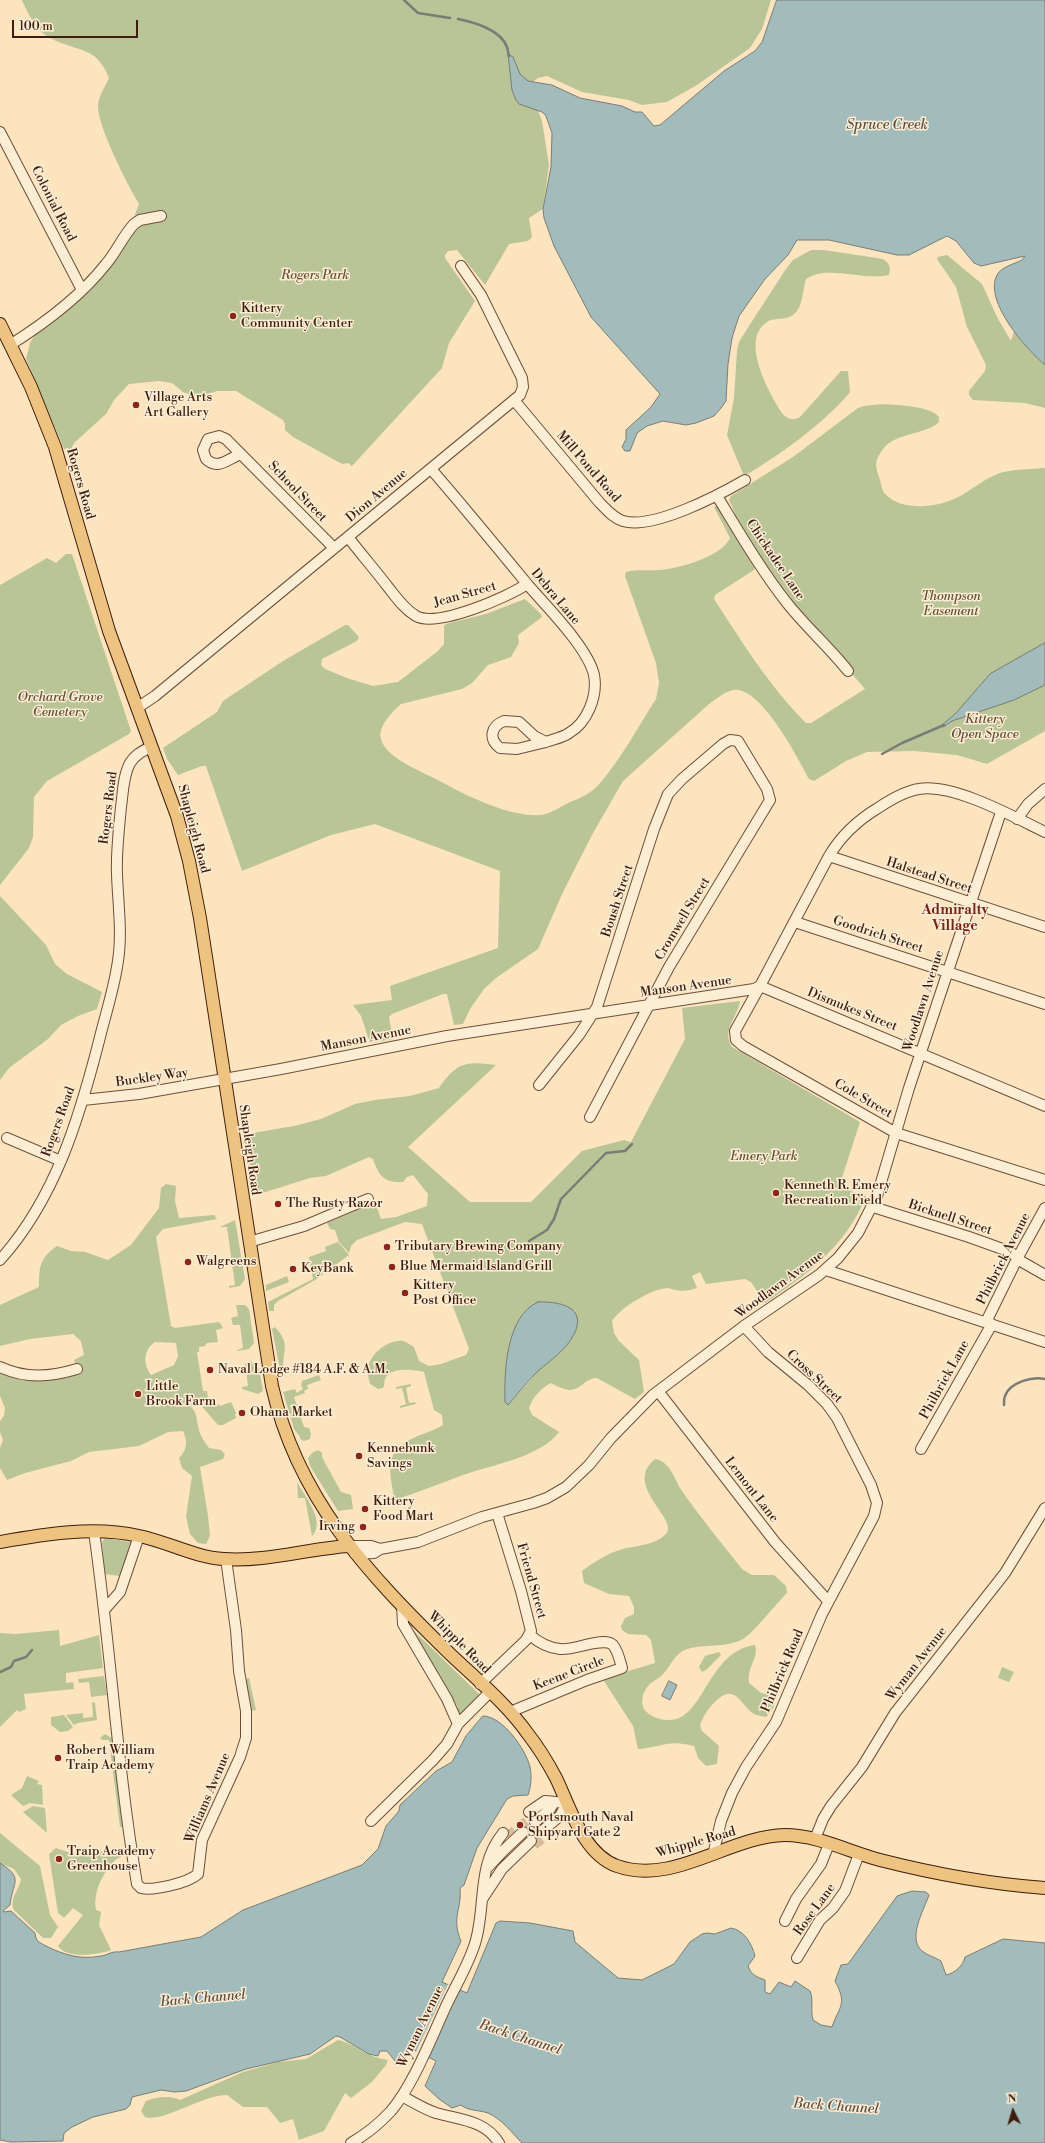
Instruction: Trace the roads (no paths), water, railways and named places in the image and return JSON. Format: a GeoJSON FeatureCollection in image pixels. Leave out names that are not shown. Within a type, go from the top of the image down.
{"type":"FeatureCollection","features":[{"type":"Feature","properties":{"kind":"main road","name":"Rogers Road"},"geometry":{"type":"LineString","coordinates":[[0,324],[31,387],[55,447],[109,631],[136,708],[152,747]]}},
{"type":"Feature","properties":{"kind":"main road","name":"Shapleigh Road"},"geometry":{"type":"LineString","coordinates":[[152,747],[177,816],[189,860],[200,918],[266,1353],[279,1413],[302,1470],[328,1516],[351,1550]]}},
{"type":"Feature","properties":{"kind":"main road"},"geometry":{"type":"LineString","coordinates":[[0,1542],[47,1535],[94,1532],[139,1536],[203,1556],[226,1559],[309,1551],[320,1548],[351,1550]]}},
{"type":"Feature","properties":{"kind":"main road","name":"Whipple Road"},"geometry":{"type":"LineString","coordinates":[[351,1550],[402,1606],[510,1712],[538,1748],[590,1844],[602,1858],[619,1866],[640,1870],[655,1869],[682,1864],[713,1855],[758,1839],[777,1836],[794,1836],[815,1839],[859,1854],[962,1879],[1045,1888]]}},
{"type":"Feature","properties":{"kind":"street","name":"Colonial Road"},"geometry":{"type":"LineString","coordinates":[[0,132],[82,290]]}},
{"type":"Feature","properties":{"kind":"street"},"geometry":{"type":"LineString","coordinates":[[10,345],[64,306],[82,290],[107,264],[134,224],[149,218],[161,216]]}},
{"type":"Feature","properties":{"kind":"street","name":"Dion Avenue"},"geometry":{"type":"LineString","coordinates":[[136,708],[155,696],[431,469],[514,400],[522,391],[524,383],[522,378],[481,295],[461,266]]}},
{"type":"Feature","properties":{"kind":"street","name":"Mill Pond Road"},"geometry":{"type":"LineString","coordinates":[[514,400],[599,502],[618,519],[634,522],[661,517],[717,496],[745,480]]}},
{"type":"Feature","properties":{"kind":"street","name":"School Street"},"geometry":{"type":"LineString","coordinates":[[241,454],[334,548]]}},
{"type":"Feature","properties":{"kind":"street","name":"Debra Lane"},"geometry":{"type":"LineString","coordinates":[[431,469],[585,655],[594,675],[592,703],[582,722],[569,733],[546,742],[517,749],[504,749],[495,743],[493,730],[499,723],[514,720],[524,724],[534,736],[546,742]]}},
{"type":"Feature","properties":{"kind":"street","name":"Chickadee Lane"},"geometry":{"type":"LineString","coordinates":[[717,496],[772,584],[802,621],[832,650],[848,671]]}},
{"type":"Feature","properties":{"kind":"street","name":"Jean Street"},"geometry":{"type":"LineString","coordinates":[[348,537],[405,607],[422,618],[435,618],[493,602],[515,592],[527,584]]}},
{"type":"Feature","properties":{"kind":"street","name":"Cromwell Street"},"geometry":{"type":"LineString","coordinates":[[590,1117],[669,968],[770,800],[767,789],[741,744],[736,740]]}},
{"type":"Feature","properties":{"kind":"street","name":"Boush Street"},"geometry":{"type":"LineString","coordinates":[[539,1085],[593,1014],[605,984],[658,818],[668,794],[682,779],[723,744],[736,740]]}},
{"type":"Feature","properties":{"kind":"street","name":"Rogers Road"},"geometry":{"type":"LineString","coordinates":[[0,1260],[31,1220],[61,1161],[83,1100],[113,987],[119,954],[120,937],[117,857],[126,775],[137,754],[152,747]]}},
{"type":"Feature","properties":{"kind":"street"},"geometry":{"type":"LineString","coordinates":[[760,986],[829,856],[847,832],[870,813],[891,800],[914,790],[938,788],[950,791],[1045,832]]}},
{"type":"Feature","properties":{"kind":"street"},"geometry":{"type":"LineString","coordinates":[[1017,819],[1028,804],[1045,789]]}},
{"type":"Feature","properties":{"kind":"street","name":"Woodlawn Avenue"},"geometry":{"type":"LineString","coordinates":[[351,1550],[371,1546],[380,1549],[418,1542],[497,1513],[547,1498],[566,1487],[658,1391],[744,1326],[826,1270],[850,1245],[873,1207],[921,1053],[1001,812]]}},
{"type":"Feature","properties":{"kind":"street","name":"Halstead Street"},"geometry":{"type":"LineString","coordinates":[[829,856],[1045,927]]}},
{"type":"Feature","properties":{"kind":"street","name":"Goodrich Street"},"geometry":{"type":"LineString","coordinates":[[795,922],[1045,1004]]}},
{"type":"Feature","properties":{"kind":"street","name":"Manson Avenue"},"geometry":{"type":"LineString","coordinates":[[224,1079],[447,1036],[650,1004],[745,992],[760,986]]}},
{"type":"Feature","properties":{"kind":"street","name":"Dismukes Street"},"geometry":{"type":"LineString","coordinates":[[760,986],[791,998],[804,1006],[921,1053],[1045,1106]]}},
{"type":"Feature","properties":{"kind":"street","name":"Cole Street"},"geometry":{"type":"LineString","coordinates":[[760,986],[735,1030],[738,1042],[896,1133],[1045,1180]]}},
{"type":"Feature","properties":{"kind":"street","name":"Buckley Way"},"geometry":{"type":"LineString","coordinates":[[83,1100],[138,1094],[224,1079]]}},
{"type":"Feature","properties":{"kind":"street"},"geometry":{"type":"LineString","coordinates":[[7,1138],[61,1161]]}},
{"type":"Feature","properties":{"kind":"street"},"geometry":{"type":"LineString","coordinates":[[249,1242],[304,1226],[368,1199]]}},
{"type":"Feature","properties":{"kind":"street","name":"Bicknell Street"},"geometry":{"type":"LineString","coordinates":[[873,1207],[969,1237],[1008,1251],[1045,1275]]}},
{"type":"Feature","properties":{"kind":"street","name":"Philbrick Avenue"},"geometry":{"type":"LineString","coordinates":[[989,1323],[1017,1258],[1045,1208]]}},
{"type":"Feature","properties":{"kind":"street"},"geometry":{"type":"LineString","coordinates":[[826,1270],[1045,1342]]}},
{"type":"Feature","properties":{"kind":"street","name":"Philbrick Lane"},"geometry":{"type":"LineString","coordinates":[[921,1450],[989,1323]]}},
{"type":"Feature","properties":{"kind":"street","name":"Cross Street"},"geometry":{"type":"LineString","coordinates":[[744,1326],[768,1352],[791,1370],[832,1411],[844,1430],[876,1498]]}},
{"type":"Feature","properties":{"kind":"street"},"geometry":{"type":"LineString","coordinates":[[0,1366],[18,1374],[42,1376],[77,1369]]}},
{"type":"Feature","properties":{"kind":"street","name":"Lemont Lane"},"geometry":{"type":"LineString","coordinates":[[658,1391],[775,1542],[828,1601]]}},
{"type":"Feature","properties":{"kind":"street","name":"Philbrick Road"},"geometry":{"type":"LineString","coordinates":[[713,1855],[721,1821],[732,1793],[746,1767],[776,1722],[828,1601],[874,1516],[877,1507],[876,1498]]}},
{"type":"Feature","properties":{"kind":"street","name":"Wyman Avenue"},"geometry":{"type":"LineString","coordinates":[[815,1839],[827,1813],[862,1767],[895,1713],[1005,1573],[1045,1508]]}},
{"type":"Feature","properties":{"kind":"street","name":"Friend Street"},"geometry":{"type":"LineString","coordinates":[[480,1684],[530,1635],[530,1621],[497,1513]]}},
{"type":"Feature","properties":{"kind":"street","name":"Williams Avenue"},"geometry":{"type":"LineString","coordinates":[[94,1532],[105,1609],[110,1677],[137,1884],[141,1888],[149,1889],[188,1880],[198,1874],[202,1840],[240,1756],[246,1738],[246,1711],[239,1671],[236,1630],[226,1559]]}},
{"type":"Feature","properties":{"kind":"street"},"geometry":{"type":"LineString","coordinates":[[105,1609],[120,1592],[139,1536]]}},
{"type":"Feature","properties":{"kind":"street"},"geometry":{"type":"LineString","coordinates":[[402,1606],[402,1624],[447,1699],[458,1724]]}},
{"type":"Feature","properties":{"kind":"street","name":"Keene Circle"},"geometry":{"type":"LineString","coordinates":[[510,1712],[587,1680],[622,1668],[615,1647],[609,1642],[604,1641],[571,1649],[559,1649],[540,1643],[530,1635]]}},
{"type":"Feature","properties":{"kind":"street"},"geometry":{"type":"LineString","coordinates":[[371,1821],[441,1752],[458,1724],[490,1692]]}},
{"type":"Feature","properties":{"kind":"street"},"geometry":{"type":"LineString","coordinates":[[532,1817],[550,1809],[554,1802],[568,1803],[560,1816],[544,1833]]}},
{"type":"Feature","properties":{"kind":"street"},"geometry":{"type":"LineString","coordinates":[[485,1872],[500,1854],[523,1832]]}},
{"type":"Feature","properties":{"kind":"street","name":"Wyman Avenue"},"geometry":{"type":"LineString","coordinates":[[350,2143],[368,2132],[390,2111],[402,2096],[456,1986],[476,1940],[485,1872],[493,1848],[505,1835]]}},
{"type":"Feature","properties":{"kind":"street","name":"Wyman Avenue"},"geometry":{"type":"LineString","coordinates":[[481,1902],[502,1869],[533,1843]]}},
{"type":"Feature","properties":{"kind":"street"},"geometry":{"type":"LineString","coordinates":[[785,1921],[796,1899],[821,1864],[829,1844]]}},
{"type":"Feature","properties":{"kind":"street","name":"Rose Lane"},"geometry":{"type":"LineString","coordinates":[[797,1958],[820,1920],[833,1908],[845,1891],[859,1854]]}},
{"type":"Feature","properties":{"kind":"street"},"geometry":{"type":"LineString","coordinates":[[402,2096],[435,2112],[484,2127],[491,2131],[499,2143]]}},
{"type":"Feature","properties":{"kind":"water","name":"Spruce Creek"},"geometry":{"type":"Polygon","coordinates":[[[777,0],[1045,0],[1045,365],[1018,337],[1001,311],[996,298],[994,286],[999,272],[1022,260],[1025,256],[981,266],[974,263],[956,241],[947,236],[909,255],[897,255],[829,240],[797,240],[788,255],[765,279],[739,316],[732,338],[728,364],[726,401],[721,408],[714,416],[696,423],[686,425],[663,421],[647,426],[637,433],[630,451],[625,451],[622,447],[626,439],[626,430],[651,407],[660,394],[591,317],[554,246],[544,218],[543,209],[551,167],[552,133],[546,116],[542,112],[519,104],[516,100],[512,90],[508,54],[513,57],[520,74],[528,81],[552,85],[580,98],[622,106],[635,112],[642,112],[654,126],[660,125],[724,71],[755,51],[762,42],[777,0]]]}},
{"type":"Feature","properties":{"kind":"water"},"geometry":{"type":"Polygon","coordinates":[[[1045,643],[1045,685],[1014,700],[952,721],[943,727],[942,725],[956,713],[990,674],[1045,643]]]}},
{"type":"Feature","properties":{"kind":"water"},"geometry":{"type":"Polygon","coordinates":[[[538,1302],[557,1303],[572,1310],[576,1315],[578,1322],[576,1330],[570,1341],[558,1355],[527,1382],[508,1405],[505,1402],[505,1376],[509,1346],[513,1332],[519,1319],[527,1309],[538,1302]]]}},
{"type":"Feature","properties":{"kind":"water"},"geometry":{"type":"Polygon","coordinates":[[[669,1681],[677,1685],[670,1700],[662,1696],[669,1681]]]}},
{"type":"Feature","properties":{"kind":"water","name":"Back Channel"},"geometry":{"type":"Polygon","coordinates":[[[483,1716],[491,1717],[506,1728],[519,1743],[530,1767],[530,1785],[528,1795],[513,1796],[507,1799],[477,1848],[464,1885],[460,1888],[457,1926],[461,1941],[442,1982],[467,1993],[496,1923],[500,1921],[530,1923],[573,1931],[575,1942],[618,1978],[642,1980],[674,1964],[690,1942],[702,1934],[715,1934],[731,1928],[736,1929],[750,1942],[755,1956],[748,1966],[753,1974],[765,1980],[765,1992],[770,1994],[779,1982],[791,1987],[795,1981],[810,1991],[812,1998],[813,2020],[821,2025],[832,2027],[842,2001],[835,1981],[841,1965],[848,1964],[897,1896],[912,1891],[926,1892],[929,1895],[918,1924],[916,1939],[922,1951],[941,1961],[946,1975],[958,1969],[965,1957],[1003,1939],[1045,1943],[1045,2143],[522,2143],[502,2122],[488,2113],[461,2105],[452,2108],[439,2099],[425,2086],[436,2061],[410,2048],[401,2063],[395,2061],[387,2051],[380,2051],[378,2056],[369,2054],[336,2036],[310,2054],[246,2069],[186,2091],[175,2092],[161,2090],[132,2097],[130,2105],[126,2109],[93,2117],[72,2127],[64,2133],[63,2141],[11,2142],[0,2140],[0,1863],[8,1868],[15,1877],[10,1905],[3,1911],[11,1911],[35,1933],[38,1941],[59,1952],[80,1957],[94,1957],[103,1956],[114,1952],[201,1937],[243,1910],[362,1865],[378,1849],[386,1826],[399,1811],[400,1805],[436,1771],[452,1762],[466,1736],[483,1716]]]}},
{"type":"Feature","properties":{"kind":"waterway"},"geometry":{"type":"LineString","coordinates":[[404,0],[418,13],[450,18]]}},
{"type":"Feature","properties":{"kind":"waterway"},"geometry":{"type":"LineString","coordinates":[[458,19],[472,22],[493,31],[504,41],[509,56]]}},
{"type":"Feature","properties":{"kind":"waterway"},"geometry":{"type":"LineString","coordinates":[[882,754],[902,743],[944,725]]}},
{"type":"Feature","properties":{"kind":"waterway"},"geometry":{"type":"LineString","coordinates":[[529,1241],[547,1230],[554,1219],[561,1199],[606,1153],[625,1151],[632,1144]]}},
{"type":"Feature","properties":{"kind":"waterway"},"geometry":{"type":"LineString","coordinates":[[1004,1405],[1005,1397],[1012,1387],[1028,1379],[1045,1379]]}},
{"type":"Feature","properties":{"kind":"waterway"},"geometry":{"type":"LineString","coordinates":[[0,1672],[11,1667],[14,1661],[26,1657],[32,1650]]}},
{"type":"Feature","properties":{"kind":"tunnel"},"geometry":{"type":"LineString","coordinates":[[507,1837],[533,1816]]}},
{"type":"Feature","properties":{"kind":"tunnel"},"geometry":{"type":"LineString","coordinates":[[534,1845],[546,1835]]}},
{"type":"Feature","properties":{"kind":"place","name":"Kittery Community Center"},"geometry":{"type":"Point","coordinates":[233,316]}},
{"type":"Feature","properties":{"kind":"place","name":"Village Arts Art Gallery"},"geometry":{"type":"Point","coordinates":[136,405]}},
{"type":"Feature","properties":{"kind":"place","name":"Kenneth R. Emery Recreation Field"},"geometry":{"type":"Point","coordinates":[776,1193]}},
{"type":"Feature","properties":{"kind":"place","name":"The Rusty Razor"},"geometry":{"type":"Point","coordinates":[278,1204]}},
{"type":"Feature","properties":{"kind":"place","name":"Tributary Brewing Company"},"geometry":{"type":"Point","coordinates":[387,1247]}},
{"type":"Feature","properties":{"kind":"place","name":"Walgreens"},"geometry":{"type":"Point","coordinates":[188,1262]}},
{"type":"Feature","properties":{"kind":"place","name":"Blue Mermaid Island Grill"},"geometry":{"type":"Point","coordinates":[392,1267]}},
{"type":"Feature","properties":{"kind":"place","name":"KeyBank"},"geometry":{"type":"Point","coordinates":[293,1269]}},
{"type":"Feature","properties":{"kind":"place","name":"Kittery Post Office"},"geometry":{"type":"Point","coordinates":[405,1293]}},
{"type":"Feature","properties":{"kind":"place","name":"Naval Lodge #184 A.F. & A.M."},"geometry":{"type":"Point","coordinates":[210,1370]}},
{"type":"Feature","properties":{"kind":"place","name":"Little Brook Farm"},"geometry":{"type":"Point","coordinates":[138,1394]}},
{"type":"Feature","properties":{"kind":"place","name":"Ohana Market"},"geometry":{"type":"Point","coordinates":[242,1413]}},
{"type":"Feature","properties":{"kind":"place","name":"Kennebunk Savings"},"geometry":{"type":"Point","coordinates":[359,1456]}},
{"type":"Feature","properties":{"kind":"place","name":"Kittery Food Mart"},"geometry":{"type":"Point","coordinates":[365,1509]}},
{"type":"Feature","properties":{"kind":"place","name":"Irving"},"geometry":{"type":"Point","coordinates":[363,1527]}},
{"type":"Feature","properties":{"kind":"place","name":"Robert William Traip Academy"},"geometry":{"type":"Point","coordinates":[58,1758]}},
{"type":"Feature","properties":{"kind":"place","name":"Portsmouth Naval Shipyard Gate 2"},"geometry":{"type":"Point","coordinates":[520,1825]}},
{"type":"Feature","properties":{"kind":"place","name":"Traip Academy Greenhouse"},"geometry":{"type":"Point","coordinates":[59,1859]}},
{"type":"Feature","properties":{"kind":"district","name":"Admiralty Village"},"geometry":{"type":"Point","coordinates":[955,920]}},
{"type":"Feature","properties":{"kind":"park label","name":"Rogers Park"},"geometry":{"type":"Point","coordinates":[315,276]}},
{"type":"Feature","properties":{"kind":"park label","name":"Thompson Easement"},"geometry":{"type":"Point","coordinates":[951,604]}},
{"type":"Feature","properties":{"kind":"park label","name":"Orchard Grove Cemetery"},"geometry":{"type":"Point","coordinates":[60,706]}},
{"type":"Feature","properties":{"kind":"park label","name":"Kittery Open Space"},"geometry":{"type":"Point","coordinates":[985,728]}},
{"type":"Feature","properties":{"kind":"park label","name":"Emery Park"},"geometry":{"type":"Point","coordinates":[764,1157]}}]}
